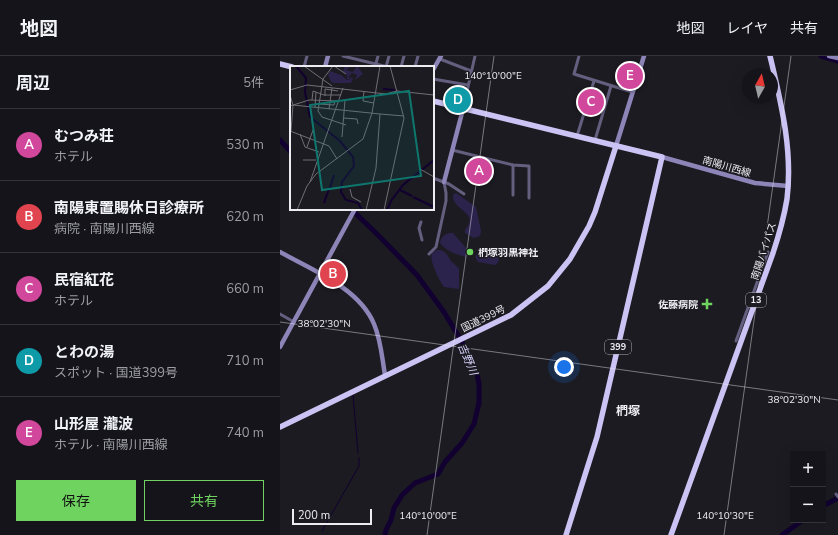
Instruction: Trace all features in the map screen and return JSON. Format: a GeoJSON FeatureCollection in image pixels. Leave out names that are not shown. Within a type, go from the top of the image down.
{"type":"FeatureCollection","features":[{"type":"Feature","properties":{"kind":"highway","name":"南陽バイパス"},"geometry":{"type":"LineString","coordinates":[[671,535],[773,253],[782,222],[788,186],[788,154],[786,132],[770,56]]}},
{"type":"Feature","properties":{"kind":"highway"},"geometry":{"type":"LineString","coordinates":[[280,64],[290,66]]}},
{"type":"Feature","properties":{"kind":"highway"},"geometry":{"type":"LineString","coordinates":[[434,101],[662,157]]}},
{"type":"Feature","properties":{"kind":"highway","name":"国道399号"},"geometry":{"type":"LineString","coordinates":[[280,427],[511,315],[548,286],[563,269],[581,242],[595,212],[616,146]]}},
{"type":"Feature","properties":{"kind":"highway","name":"399"},"geometry":{"type":"LineString","coordinates":[[566,535],[597,436],[662,157]]}},
{"type":"Feature","properties":{"kind":"main road"},"geometry":{"type":"LineString","coordinates":[[325,66],[328,56]]}},
{"type":"Feature","properties":{"kind":"main road"},"geometry":{"type":"LineString","coordinates":[[616,146],[644,56]]}},
{"type":"Feature","properties":{"kind":"main road"},"geometry":{"type":"LineString","coordinates":[[829,56],[838,58]]}},
{"type":"Feature","properties":{"kind":"main road"},"geometry":{"type":"LineString","coordinates":[[434,68],[440,57]]}},
{"type":"Feature","properties":{"kind":"main road"},"geometry":{"type":"LineString","coordinates":[[444,182],[463,109]]}},
{"type":"Feature","properties":{"kind":"main road","name":"南陽川西線"},"geometry":{"type":"LineString","coordinates":[[662,157],[755,183],[788,186]]}},
{"type":"Feature","properties":{"kind":"main road"},"geometry":{"type":"LineString","coordinates":[[280,347],[321,275],[354,210]]}},
{"type":"Feature","properties":{"kind":"main road"},"geometry":{"type":"LineString","coordinates":[[280,252],[347,290],[358,300],[369,313],[377,332],[385,375]]}},
{"type":"Feature","properties":{"kind":"street"},"geometry":{"type":"LineString","coordinates":[[304,66],[306,56]]}},
{"type":"Feature","properties":{"kind":"street"},"geometry":{"type":"LineString","coordinates":[[344,56],[375,65],[378,56]]}},
{"type":"Feature","properties":{"kind":"street"},"geometry":{"type":"LineString","coordinates":[[387,66],[389,56]]}},
{"type":"Feature","properties":{"kind":"street"},"geometry":{"type":"LineString","coordinates":[[401,66],[404,56]]}},
{"type":"Feature","properties":{"kind":"street"},"geometry":{"type":"LineString","coordinates":[[415,66],[418,56]]}},
{"type":"Feature","properties":{"kind":"street"},"geometry":{"type":"LineString","coordinates":[[463,109],[475,56]]}},
{"type":"Feature","properties":{"kind":"street"},"geometry":{"type":"LineString","coordinates":[[580,56],[574,74],[632,92]]}},
{"type":"Feature","properties":{"kind":"street"},"geometry":{"type":"LineString","coordinates":[[440,57],[471,71]]}},
{"type":"Feature","properties":{"kind":"street"},"geometry":{"type":"LineString","coordinates":[[434,79],[468,85]]}},
{"type":"Feature","properties":{"kind":"street"},"geometry":{"type":"LineString","coordinates":[[576,136],[594,81]]}},
{"type":"Feature","properties":{"kind":"street"},"geometry":{"type":"LineString","coordinates":[[595,140],[611,86]]}},
{"type":"Feature","properties":{"kind":"street"},"geometry":{"type":"LineString","coordinates":[[452,150],[513,165],[529,166],[529,198]]}},
{"type":"Feature","properties":{"kind":"street"},"geometry":{"type":"LineString","coordinates":[[513,165],[513,195]]}},
{"type":"Feature","properties":{"kind":"street"},"geometry":{"type":"LineString","coordinates":[[434,178],[444,182],[464,194]]}},
{"type":"Feature","properties":{"kind":"street"},"geometry":{"type":"LineString","coordinates":[[429,254],[436,247],[444,209],[446,194],[444,182]]}},
{"type":"Feature","properties":{"kind":"street"},"geometry":{"type":"LineString","coordinates":[[421,222],[419,228],[422,240]]}},
{"type":"Feature","properties":{"kind":"street"},"geometry":{"type":"LineString","coordinates":[[736,341],[768,252]]}},
{"type":"Feature","properties":{"kind":"street"},"geometry":{"type":"LineString","coordinates":[[280,314],[294,322]]}},
{"type":"Feature","properties":{"kind":"shaded area"},"geometry":{"type":"Polygon","coordinates":[[[456,193],[476,207],[481,231],[480,236],[474,238],[465,233],[470,219],[468,215],[456,204],[453,195],[456,193]]]}},
{"type":"Feature","properties":{"kind":"shaded area"},"geometry":{"type":"Polygon","coordinates":[[[453,233],[467,249],[466,257],[452,252],[440,243],[443,236],[453,233]]]}},
{"type":"Feature","properties":{"kind":"shaded area"},"geometry":{"type":"Polygon","coordinates":[[[487,247],[497,254],[499,260],[495,265],[478,262],[475,257],[479,251],[487,247]]]}},
{"type":"Feature","properties":{"kind":"shaded area"},"geometry":{"type":"Polygon","coordinates":[[[437,250],[446,253],[459,269],[459,289],[444,287],[440,280],[433,266],[431,257],[432,253],[437,250]]]}},
{"type":"Feature","properties":{"kind":"waterway"},"geometry":{"type":"LineString","coordinates":[[821,56],[838,61]]}},
{"type":"Feature","properties":{"kind":"waterway","name":"吉野川"},"geometry":{"type":"LineString","coordinates":[[280,140],[290,151]]}},
{"type":"Feature","properties":{"kind":"waterway","name":"吉野川"},"geometry":{"type":"LineString","coordinates":[[352,210],[417,275],[444,312],[465,347],[477,374],[479,384],[479,403],[474,424],[462,443],[445,462],[438,474],[415,483],[402,495],[394,508],[385,535]]}},
{"type":"Feature","properties":{"kind":"waterway"},"geometry":{"type":"LineString","coordinates":[[353,395],[358,453]]}},
{"type":"Feature","properties":{"kind":"waterway"},"geometry":{"type":"LineString","coordinates":[[322,531],[359,466],[359,458]]}},
{"type":"Feature","properties":{"kind":"waterway"},"geometry":{"type":"LineString","coordinates":[[826,504],[838,498]]}},
{"type":"Feature","properties":{"kind":"waterway"},"geometry":{"type":"LineString","coordinates":[[782,535],[799,523]]}},
{"type":"Feature","properties":{"kind":"place","name":"山形屋 瀧波"},"geometry":{"type":"Point","coordinates":[630,76]}},
{"type":"Feature","properties":{"kind":"place","name":"とわの湯"},"geometry":{"type":"Point","coordinates":[458,100]}},
{"type":"Feature","properties":{"kind":"place","name":"民宿紅花"},"geometry":{"type":"Point","coordinates":[591,102]}},
{"type":"Feature","properties":{"kind":"place","name":"むつみ荘"},"geometry":{"type":"Point","coordinates":[479,171]}},
{"type":"Feature","properties":{"kind":"place","name":"椚塚羽黒神社"},"geometry":{"type":"Point","coordinates":[470,252]}},
{"type":"Feature","properties":{"kind":"place","name":"南陽東置賜休日診療所"},"geometry":{"type":"Point","coordinates":[333,274]}},
{"type":"Feature","properties":{"kind":"place","name":"佐藤病院"},"geometry":{"type":"Point","coordinates":[707,304]}},
{"type":"Feature","properties":{"kind":"district","name":"椚塚"},"geometry":{"type":"Point","coordinates":[628,411]}}]}
